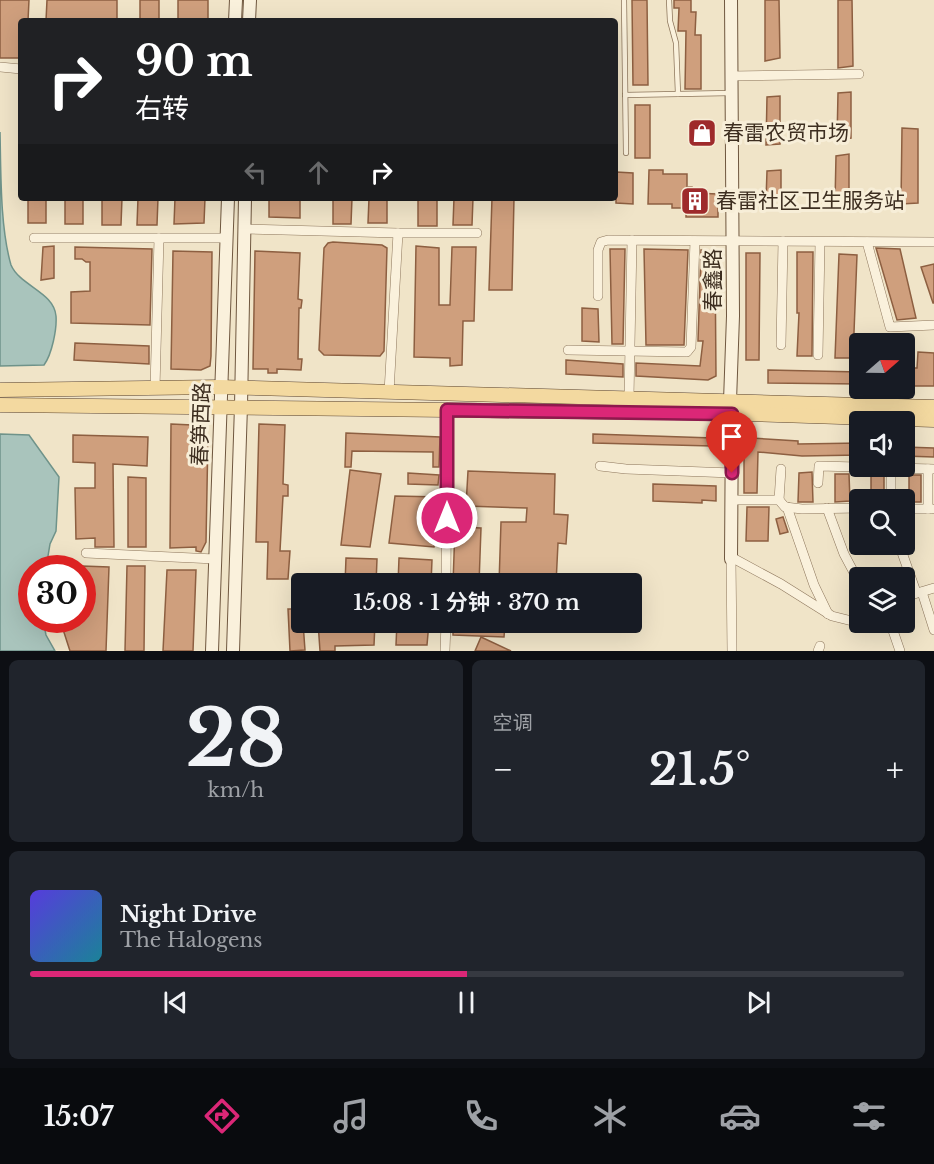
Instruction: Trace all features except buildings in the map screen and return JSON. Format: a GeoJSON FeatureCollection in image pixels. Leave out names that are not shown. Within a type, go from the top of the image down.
{"type":"FeatureCollection","features":[{"type":"Feature","properties":{"kind":"main road"},"geometry":{"type":"LineString","coordinates":[[235,18],[236,0]]}},
{"type":"Feature","properties":{"kind":"main road"},"geometry":{"type":"LineString","coordinates":[[249,18],[250,0]]}},
{"type":"Feature","properties":{"kind":"main road","name":"春鑫路"},"geometry":{"type":"LineString","coordinates":[[731,0],[736,241],[736,382],[732,406],[731,558]]}},
{"type":"Feature","properties":{"kind":"main road","name":"春鑫路"},"geometry":{"type":"LineString","coordinates":[[736,241],[731,93],[738,0]]}},
{"type":"Feature","properties":{"kind":"main road","name":"春笋西路"},"geometry":{"type":"LineString","coordinates":[[212,651],[228,201]]}},
{"type":"Feature","properties":{"kind":"main road","name":"春笋西路"},"geometry":{"type":"LineString","coordinates":[[233,651],[245,201]]}},
{"type":"Feature","properties":{"kind":"main road"},"geometry":{"type":"LineString","coordinates":[[0,390],[241,387],[629,398],[934,420]]}},
{"type":"Feature","properties":{"kind":"main road"},"geometry":{"type":"LineString","coordinates":[[0,405],[447,410],[732,406],[934,407]]}},
{"type":"Feature","properties":{"kind":"street"},"geometry":{"type":"LineString","coordinates":[[0,67],[18,69]]}},
{"type":"Feature","properties":{"kind":"street"},"geometry":{"type":"LineString","coordinates":[[734,76],[859,74]]}},
{"type":"Feature","properties":{"kind":"street"},"geometry":{"type":"LineString","coordinates":[[244,229],[398,233],[477,232]]}},
{"type":"Feature","properties":{"kind":"street"},"geometry":{"type":"LineString","coordinates":[[389,392],[398,233]]}},
{"type":"Feature","properties":{"kind":"street"},"geometry":{"type":"LineString","coordinates":[[34,238],[227,238]]}},
{"type":"Feature","properties":{"kind":"street"},"geometry":{"type":"LineString","coordinates":[[155,388],[159,238]]}},
{"type":"Feature","properties":{"kind":"street"},"geometry":{"type":"LineString","coordinates":[[629,398],[632,240]]}},
{"type":"Feature","properties":{"kind":"street"},"geometry":{"type":"LineString","coordinates":[[598,296],[598,250],[601,242],[632,240],[934,242]]}},
{"type":"Feature","properties":{"kind":"street"},"geometry":{"type":"LineString","coordinates":[[568,350],[687,352],[691,347],[695,241]]}},
{"type":"Feature","properties":{"kind":"street"},"geometry":{"type":"LineString","coordinates":[[781,345],[783,242]]}},
{"type":"Feature","properties":{"kind":"street"},"geometry":{"type":"LineString","coordinates":[[818,355],[820,242]]}},
{"type":"Feature","properties":{"kind":"street"},"geometry":{"type":"LineString","coordinates":[[867,242],[890,327],[934,325]]}},
{"type":"Feature","properties":{"kind":"street"},"geometry":{"type":"LineString","coordinates":[[446,573],[447,410]]}},
{"type":"Feature","properties":{"kind":"street"},"geometry":{"type":"LineString","coordinates":[[600,466],[732,473]]}},
{"type":"Feature","properties":{"kind":"street"},"geometry":{"type":"LineString","coordinates":[[818,483],[819,466],[849,467]]}},
{"type":"Feature","properties":{"kind":"street"},"geometry":{"type":"LineString","coordinates":[[779,500],[781,470]]}},
{"type":"Feature","properties":{"kind":"street"},"geometry":{"type":"LineString","coordinates":[[915,470],[931,470],[931,509],[915,509]]}},
{"type":"Feature","properties":{"kind":"street"},"geometry":{"type":"LineString","coordinates":[[732,500],[779,500],[787,507],[814,585],[828,614]]}},
{"type":"Feature","properties":{"kind":"street"},"geometry":{"type":"LineString","coordinates":[[787,507],[849,508]]}},
{"type":"Feature","properties":{"kind":"street"},"geometry":{"type":"LineString","coordinates":[[827,508],[851,567]]}},
{"type":"Feature","properties":{"kind":"street"},"geometry":{"type":"LineString","coordinates":[[86,553],[215,559]]}},
{"type":"Feature","properties":{"kind":"street"},"geometry":{"type":"LineString","coordinates":[[904,555],[934,630]]}},
{"type":"Feature","properties":{"kind":"street"},"geometry":{"type":"LineString","coordinates":[[732,651],[731,558],[828,614],[849,621]]}},
{"type":"Feature","properties":{"kind":"street"},"geometry":{"type":"LineString","coordinates":[[915,593],[934,588]]}},
{"type":"Feature","properties":{"kind":"street"},"geometry":{"type":"LineString","coordinates":[[445,651],[446,633]]}},
{"type":"Feature","properties":{"kind":"street"},"geometry":{"type":"LineString","coordinates":[[894,633],[900,651]]}},
{"type":"Feature","properties":{"kind":"lane"},"geometry":{"type":"LineString","coordinates":[[624,0],[626,153]]}},
{"type":"Feature","properties":{"kind":"lane"},"geometry":{"type":"LineString","coordinates":[[669,0],[669,21],[676,42],[678,94]]}},
{"type":"Feature","properties":{"kind":"lane"},"geometry":{"type":"LineString","coordinates":[[625,95],[731,93]]}},
{"type":"Feature","properties":{"kind":"water"},"geometry":{"type":"Polygon","coordinates":[[[0,132],[3,217],[11,265],[15,272],[49,301],[56,316],[53,341],[44,365],[0,366],[0,132]]]}},
{"type":"Feature","properties":{"kind":"water"},"geometry":{"type":"Polygon","coordinates":[[[0,434],[29,435],[59,477],[56,531],[48,555],[18,555],[18,633],[46,633],[55,651],[0,651],[0,434]]]}},
{"type":"Feature","properties":{"kind":"place","name":"春雷农贸市场"},"geometry":{"type":"Point","coordinates":[702,133]}},
{"type":"Feature","properties":{"kind":"place","name":"春雷社区卫生服务站"},"geometry":{"type":"Point","coordinates":[695,201]}},
{"type":"Feature","properties":{"kind":"route"},"geometry":{"type":"LineString","coordinates":[[447,518],[447,410],[732,414],[732,473]]}}]}
